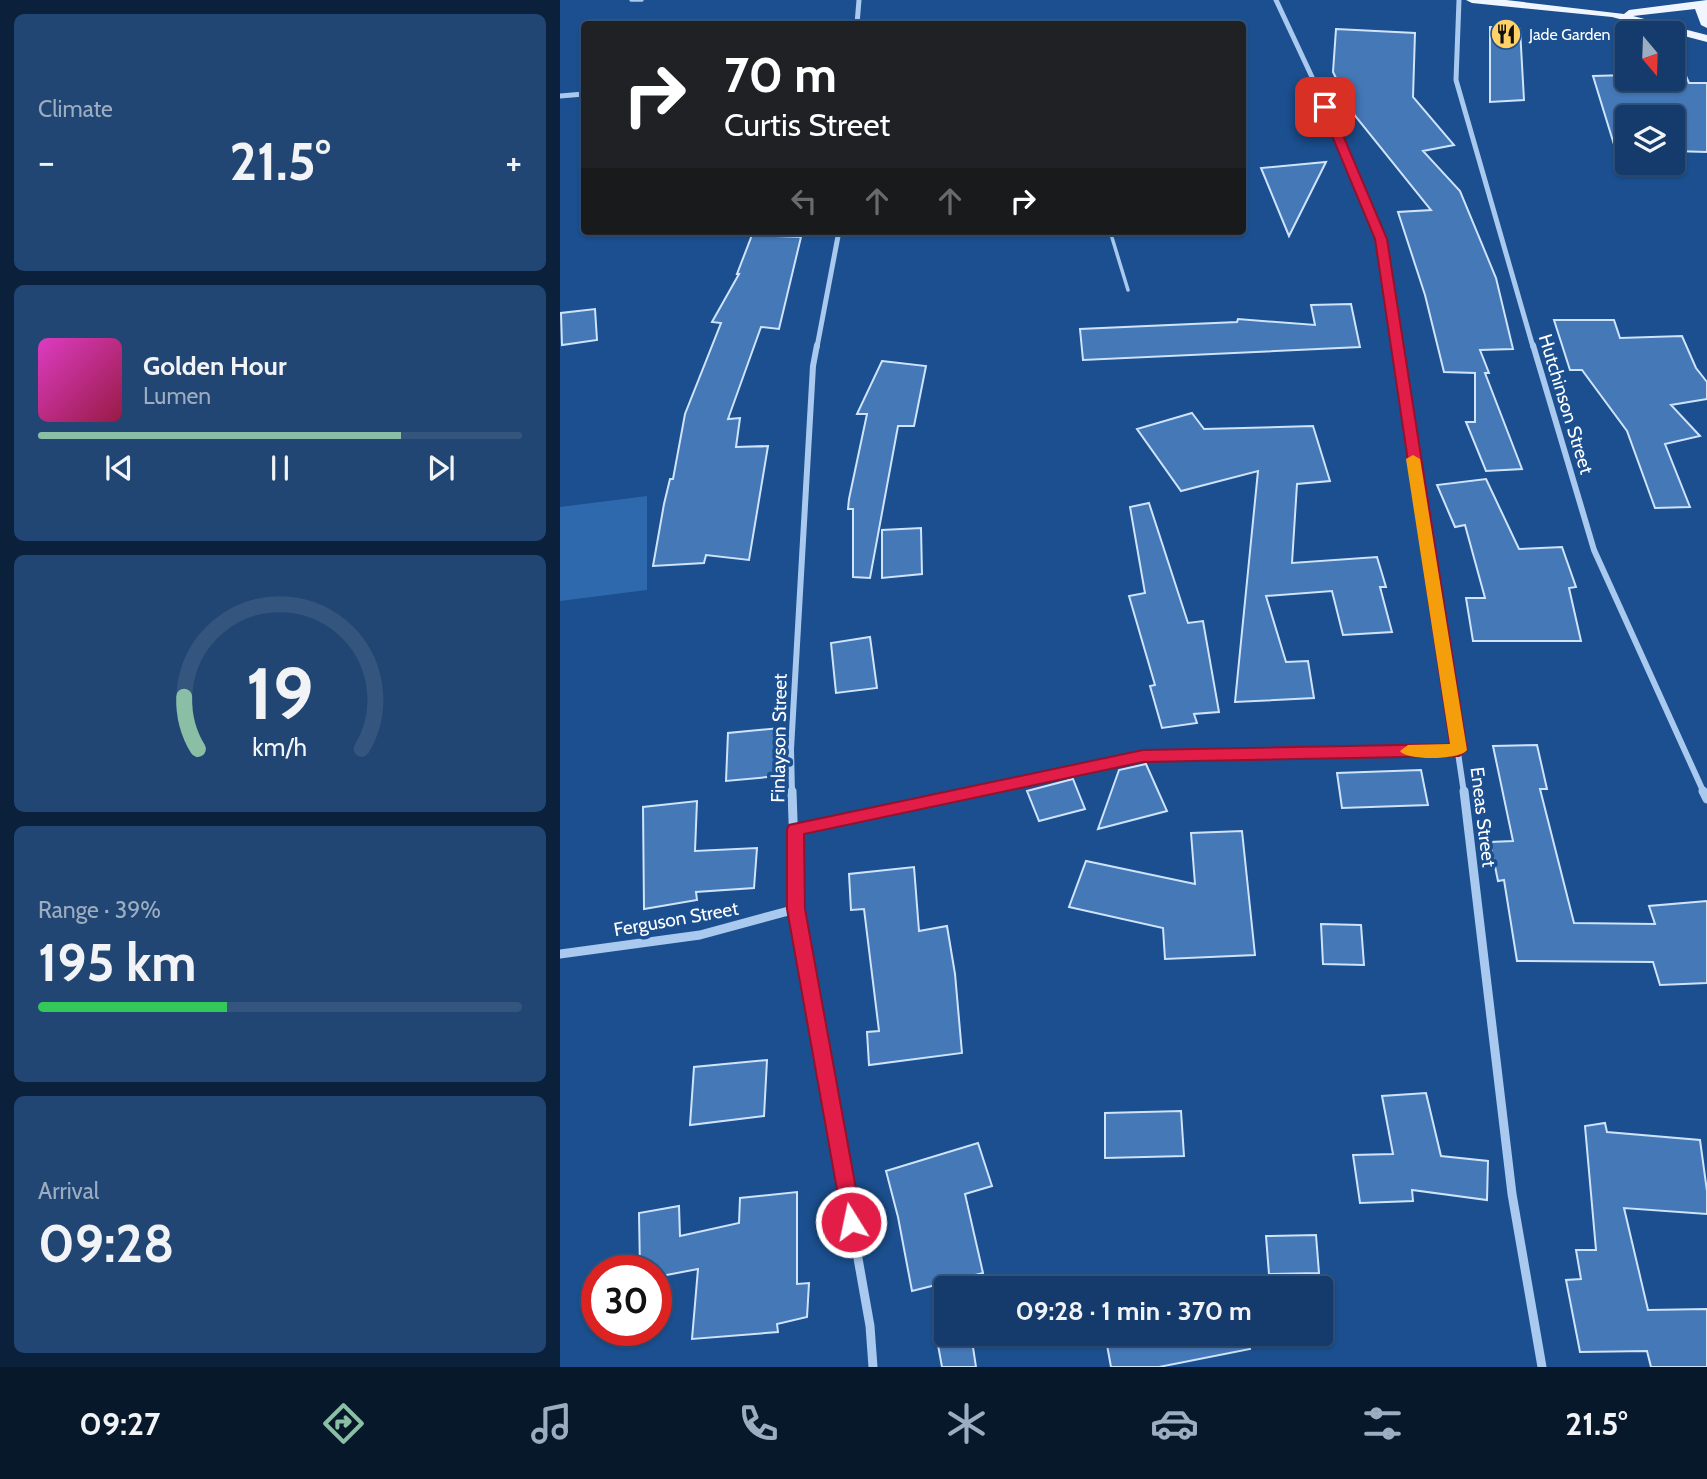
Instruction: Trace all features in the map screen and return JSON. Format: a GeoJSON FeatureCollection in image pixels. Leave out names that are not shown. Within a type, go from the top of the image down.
{"type":"FeatureCollection","features":[{"type":"Feature","properties":{"kind":"main road"},"geometry":{"type":"LineString","coordinates":[[1472,0],[1612,14],[1707,40]]}},
{"type":"Feature","properties":{"kind":"main road"},"geometry":{"type":"LineString","coordinates":[[1612,14],[1700,2],[1707,25]]}},
{"type":"Feature","properties":{"kind":"street"},"geometry":{"type":"LineString","coordinates":[[857,21],[859,0]]}},
{"type":"Feature","properties":{"kind":"street","name":"Eneas Street"},"geometry":{"type":"LineString","coordinates":[[1276,0],[1347,152],[1381,239],[1459,750],[1512,1194],[1542,1367]]}},
{"type":"Feature","properties":{"kind":"street","name":"Hutchinson Street"},"geometry":{"type":"LineString","coordinates":[[1459,0],[1456,80],[1594,550],[1707,799]]}},
{"type":"Feature","properties":{"kind":"street"},"geometry":{"type":"LineString","coordinates":[[560,96],[581,94]]}},
{"type":"Feature","properties":{"kind":"street","name":"Finlayson Street"},"geometry":{"type":"LineString","coordinates":[[838,235],[813,366],[791,749],[796,909],[870,1326],[873,1367]]}},
{"type":"Feature","properties":{"kind":"street"},"geometry":{"type":"LineString","coordinates":[[795,829],[1143,756],[1459,750]]}},
{"type":"Feature","properties":{"kind":"street","name":"Ferguson Street"},"geometry":{"type":"LineString","coordinates":[[560,954],[700,935],[796,909]]}},
{"type":"Feature","properties":{"kind":"lane"},"geometry":{"type":"LineString","coordinates":[[631,0],[642,0]]}},
{"type":"Feature","properties":{"kind":"lane"},"geometry":{"type":"LineString","coordinates":[[1111,235],[1128,290]]}},
{"type":"Feature","properties":{"kind":"shaded area"},"geometry":{"type":"Polygon","coordinates":[[[647,496],[647,590],[560,601],[560,507],[647,496]]]}},
{"type":"Feature","properties":{"kind":"building"},"geometry":{"type":"Polygon","coordinates":[[[1490,27],[1520,29],[1524,100],[1490,102],[1490,27]]]}},
{"type":"Feature","properties":{"kind":"building"},"geometry":{"type":"Polygon","coordinates":[[[1336,29],[1415,33],[1413,97],[1454,145],[1423,151],[1460,191],[1496,278],[1513,349],[1480,350],[1489,373],[1485,373],[1522,469],[1486,471],[1466,422],[1475,422],[1475,373],[1444,372],[1425,295],[1398,212],[1431,210],[1344,102],[1347,100],[1333,72],[1336,29]]]}},
{"type":"Feature","properties":{"kind":"building"},"geometry":{"type":"Polygon","coordinates":[[[1615,75],[1615,91],[1685,91],[1685,76],[1689,83],[1707,83],[1707,152],[1685,151],[1685,105],[1615,105],[1615,148],[1593,76],[1615,75]]]}},
{"type":"Feature","properties":{"kind":"building"},"geometry":{"type":"Polygon","coordinates":[[[1326,162],[1289,236],[1261,168],[1326,162]]]}},
{"type":"Feature","properties":{"kind":"building"},"geometry":{"type":"Polygon","coordinates":[[[752,235],[801,237],[779,329],[761,327],[728,419],[740,418],[736,447],[768,446],[749,560],[706,555],[704,563],[653,566],[685,414],[721,323],[712,322],[739,274],[752,235]]]}},
{"type":"Feature","properties":{"kind":"building"},"geometry":{"type":"Polygon","coordinates":[[[1351,304],[1360,347],[1083,360],[1080,329],[1237,322],[1238,319],[1315,325],[1311,305],[1351,304]]]}},
{"type":"Feature","properties":{"kind":"building"},"geometry":{"type":"Polygon","coordinates":[[[595,309],[597,340],[562,345],[561,313],[595,309]]]}},
{"type":"Feature","properties":{"kind":"building"},"geometry":{"type":"Polygon","coordinates":[[[1554,320],[1614,320],[1620,338],[1682,336],[1696,368],[1707,382],[1707,399],[1671,405],[1700,436],[1665,444],[1690,507],[1655,508],[1627,431],[1582,370],[1570,370],[1554,320]]]}},
{"type":"Feature","properties":{"kind":"building"},"geometry":{"type":"Polygon","coordinates":[[[882,361],[926,366],[914,426],[898,426],[870,578],[853,577],[853,509],[848,509],[867,414],[857,414],[882,361]]]}},
{"type":"Feature","properties":{"kind":"building"},"geometry":{"type":"Polygon","coordinates":[[[1192,413],[1204,429],[1313,426],[1330,481],[1297,484],[1292,563],[1377,557],[1386,587],[1380,587],[1392,632],[1343,635],[1332,591],[1266,596],[1286,662],[1308,661],[1314,698],[1235,702],[1258,471],[1181,491],[1137,429],[1192,413]]]}},
{"type":"Feature","properties":{"kind":"building"},"geometry":{"type":"Polygon","coordinates":[[[1486,479],[1519,549],[1562,547],[1576,587],[1569,588],[1581,641],[1473,641],[1466,598],[1485,598],[1465,525],[1455,527],[1437,485],[1486,479]]]}},
{"type":"Feature","properties":{"kind":"building"},"geometry":{"type":"Polygon","coordinates":[[[1149,503],[1188,623],[1203,621],[1219,712],[1194,714],[1197,723],[1162,728],[1150,686],[1155,685],[1129,596],[1145,593],[1130,507],[1149,503]]]}},
{"type":"Feature","properties":{"kind":"building"},"geometry":{"type":"Polygon","coordinates":[[[921,528],[922,574],[882,578],[882,530],[921,528]]]}},
{"type":"Feature","properties":{"kind":"building"},"geometry":{"type":"Polygon","coordinates":[[[870,637],[877,688],[836,693],[831,643],[870,637]]]}},
{"type":"Feature","properties":{"kind":"building"},"geometry":{"type":"Polygon","coordinates":[[[780,728],[779,776],[726,781],[728,733],[780,728]]]}},
{"type":"Feature","properties":{"kind":"building"},"geometry":{"type":"Polygon","coordinates":[[[1537,745],[1547,789],[1540,789],[1574,923],[1655,924],[1649,906],[1707,901],[1707,983],[1660,985],[1653,962],[1517,961],[1504,880],[1498,881],[1490,842],[1513,841],[1493,746],[1537,745]]]}},
{"type":"Feature","properties":{"kind":"building"},"geometry":{"type":"Polygon","coordinates":[[[1146,764],[1167,811],[1098,829],[1119,770],[1146,764]]]}},
{"type":"Feature","properties":{"kind":"building"},"geometry":{"type":"Polygon","coordinates":[[[1421,770],[1428,805],[1342,808],[1337,773],[1421,770]]]}},
{"type":"Feature","properties":{"kind":"building"},"geometry":{"type":"Polygon","coordinates":[[[1073,779],[1085,809],[1039,821],[1027,791],[1073,779]]]}},
{"type":"Feature","properties":{"kind":"building"},"geometry":{"type":"Polygon","coordinates":[[[697,801],[695,851],[757,848],[754,888],[696,892],[697,900],[644,909],[643,807],[697,801]]]}},
{"type":"Feature","properties":{"kind":"building"},"geometry":{"type":"Polygon","coordinates":[[[1242,831],[1255,955],[1165,959],[1163,928],[1069,907],[1086,861],[1195,884],[1191,833],[1242,831]]]}},
{"type":"Feature","properties":{"kind":"building"},"geometry":{"type":"Polygon","coordinates":[[[914,867],[919,931],[947,926],[955,974],[962,1053],[869,1065],[867,1032],[879,1031],[864,909],[851,910],[849,874],[914,867]]]}},
{"type":"Feature","properties":{"kind":"building"},"geometry":{"type":"Polygon","coordinates":[[[1321,924],[1361,925],[1364,965],[1323,964],[1321,924]]]}},
{"type":"Feature","properties":{"kind":"building"},"geometry":{"type":"Polygon","coordinates":[[[767,1060],[764,1116],[690,1125],[694,1067],[767,1060]]]}},
{"type":"Feature","properties":{"kind":"building"},"geometry":{"type":"Polygon","coordinates":[[[1426,1093],[1441,1156],[1488,1161],[1487,1200],[1412,1190],[1413,1201],[1360,1203],[1353,1155],[1393,1154],[1382,1096],[1426,1093]]]}},
{"type":"Feature","properties":{"kind":"building"},"geometry":{"type":"Polygon","coordinates":[[[1181,1111],[1184,1156],[1105,1158],[1105,1113],[1181,1111]]]}},
{"type":"Feature","properties":{"kind":"building"},"geometry":{"type":"Polygon","coordinates":[[[1605,1123],[1607,1132],[1700,1140],[1707,1191],[1707,1214],[1624,1208],[1648,1310],[1707,1309],[1707,1367],[1651,1367],[1647,1351],[1580,1352],[1566,1280],[1581,1279],[1576,1250],[1596,1250],[1585,1126],[1605,1123]]]}},
{"type":"Feature","properties":{"kind":"building"},"geometry":{"type":"Polygon","coordinates":[[[978,1143],[992,1186],[965,1194],[983,1273],[971,1276],[934,1276],[934,1285],[912,1291],[886,1171],[978,1143]]]}},
{"type":"Feature","properties":{"kind":"building"},"geometry":{"type":"Polygon","coordinates":[[[797,1192],[797,1284],[809,1283],[807,1317],[777,1324],[778,1332],[692,1339],[698,1269],[672,1274],[672,1255],[640,1255],[639,1213],[679,1206],[680,1236],[739,1223],[740,1198],[797,1192]]]}},
{"type":"Feature","properties":{"kind":"building"},"geometry":{"type":"Polygon","coordinates":[[[1316,1235],[1319,1273],[1269,1274],[1266,1236],[1316,1235]]]}},
{"type":"Feature","properties":{"kind":"building"},"geometry":{"type":"Polygon","coordinates":[[[938,1346],[973,1346],[976,1367],[942,1367],[938,1346]]]}},
{"type":"Feature","properties":{"kind":"building"},"geometry":{"type":"Polygon","coordinates":[[[1107,1346],[1250,1346],[1250,1349],[1159,1367],[1111,1367],[1107,1346]]]}},
{"type":"Feature","properties":{"kind":"slow traffic"},"geometry":{"type":"LineString","coordinates":[[1408,751],[1459,750],[1413,459]]}},
{"type":"Feature","properties":{"kind":"place","name":"Jade Garden"},"geometry":{"type":"Point","coordinates":[1506,34]}},
{"type":"Feature","properties":{"kind":"route"},"geometry":{"type":"LineString","coordinates":[[851,1222],[796,909],[795,829],[1143,756],[1459,750],[1402,391],[1381,239],[1347,152],[1325,107]]}}]}
